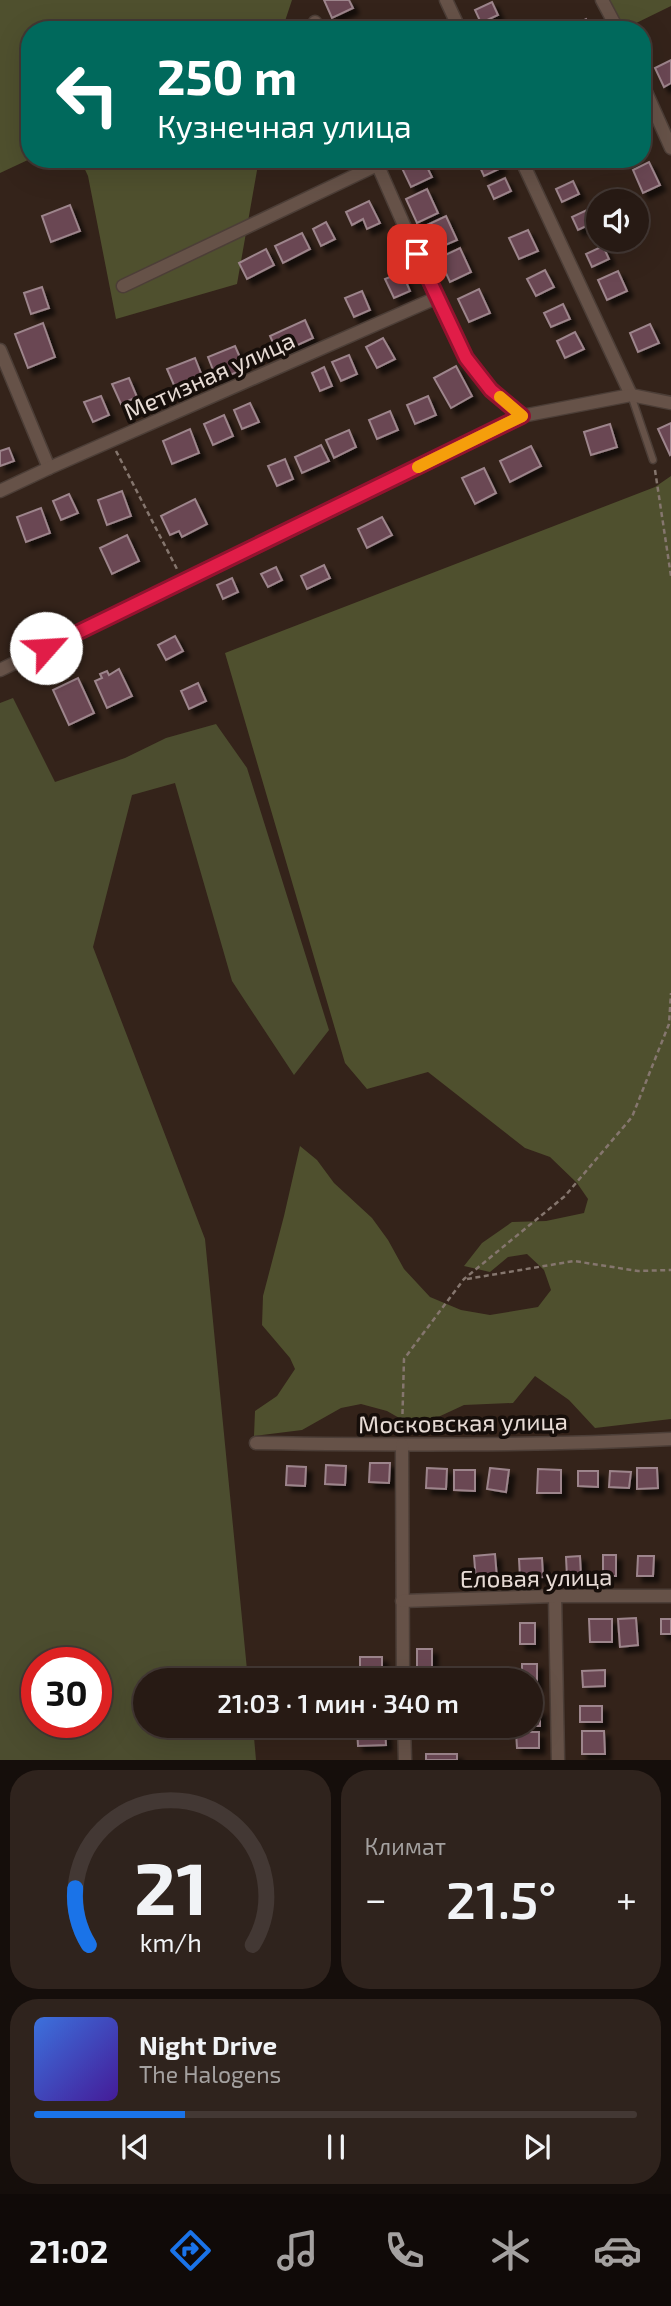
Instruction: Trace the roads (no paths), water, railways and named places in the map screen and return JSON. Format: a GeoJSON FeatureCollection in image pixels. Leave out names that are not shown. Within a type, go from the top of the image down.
{"type":"FeatureCollection","features":[{"type":"Feature","properties":{"kind":"street"},"geometry":{"type":"LineString","coordinates":[[446,0],[456,21]]}},
{"type":"Feature","properties":{"kind":"street"},"geometry":{"type":"LineString","coordinates":[[602,0],[613,21]]}},
{"type":"Feature","properties":{"kind":"street"},"geometry":{"type":"LineString","coordinates":[[651,102],[671,148]]}},
{"type":"Feature","properties":{"kind":"street"},"geometry":{"type":"LineString","coordinates":[[123,286],[364,168]]}},
{"type":"Feature","properties":{"kind":"street"},"geometry":{"type":"LineString","coordinates":[[379,168],[436,298],[466,358],[491,390],[522,416]]}},
{"type":"Feature","properties":{"kind":"street"},"geometry":{"type":"LineString","coordinates":[[525,168],[631,395]]}},
{"type":"Feature","properties":{"kind":"street","name":"Метизная улица"},"geometry":{"type":"LineString","coordinates":[[0,491],[436,298]]}},
{"type":"Feature","properties":{"kind":"street"},"geometry":{"type":"LineString","coordinates":[[0,350],[48,468]]}},
{"type":"Feature","properties":{"kind":"street"},"geometry":{"type":"LineString","coordinates":[[0,670],[522,416],[631,395],[671,403]]}},
{"type":"Feature","properties":{"kind":"street","name":"Московская улица"},"geometry":{"type":"LineString","coordinates":[[256,1443],[402,1445],[671,1439]]}},
{"type":"Feature","properties":{"kind":"street"},"geometry":{"type":"LineString","coordinates":[[402,1445],[403,1668]]}},
{"type":"Feature","properties":{"kind":"street"},"geometry":{"type":"LineString","coordinates":[[555,1596],[558,1760]]}},
{"type":"Feature","properties":{"kind":"street","name":"Еловая улица"},"geometry":{"type":"LineString","coordinates":[[402,1601],[555,1596],[671,1596]]}},
{"type":"Feature","properties":{"kind":"street"},"geometry":{"type":"LineString","coordinates":[[404,1738],[405,1760]]}},
{"type":"Feature","properties":{"kind":"lane"},"geometry":{"type":"LineString","coordinates":[[631,395],[653,460]]}}]}
